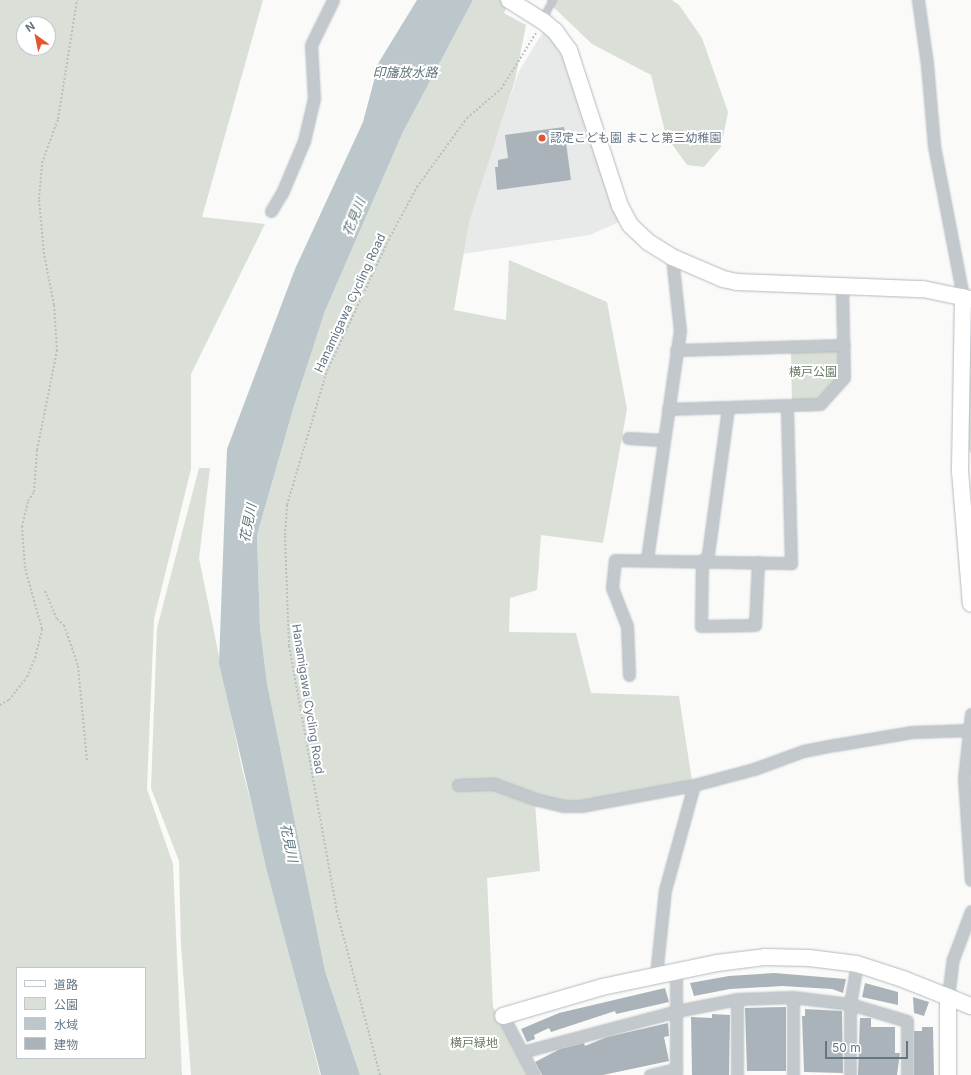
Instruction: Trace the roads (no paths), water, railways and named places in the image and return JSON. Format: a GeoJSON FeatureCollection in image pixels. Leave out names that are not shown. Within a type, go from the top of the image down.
{"type":"FeatureCollection","features":[{"type":"Feature","properties":{"kind":"street"},"geometry":{"type":"LineString","coordinates":[[270,211],[282,193],[304,141],[314,98],[311,46],[333,0]]}},
{"type":"Feature","properties":{"kind":"street"},"geometry":{"type":"LineString","coordinates":[[509,0],[538,21],[555,31],[569,50],[620,206],[630,225],[643,238],[672,257],[722,279],[737,282],[923,289],[967,298]]}},
{"type":"Feature","properties":{"kind":"street"},"geometry":{"type":"LineString","coordinates":[[918,0],[927,64],[934,146],[967,298],[965,472],[971,604]]}},
{"type":"Feature","properties":{"kind":"street"},"geometry":{"type":"LineString","coordinates":[[647,559],[676,350],[680,331],[672,257]]}},
{"type":"Feature","properties":{"kind":"street"},"geometry":{"type":"LineString","coordinates":[[668,410],[820,404],[844,377],[842,287]]}},
{"type":"Feature","properties":{"kind":"street"},"geometry":{"type":"LineString","coordinates":[[676,350],[844,345]]}},
{"type":"Feature","properties":{"kind":"street"},"geometry":{"type":"LineString","coordinates":[[629,675],[627,626],[612,588],[615,560],[647,559],[791,563],[787,405]]}},
{"type":"Feature","properties":{"kind":"street"},"geometry":{"type":"LineString","coordinates":[[728,407],[705,560],[702,626],[755,625],[758,562]]}},
{"type":"Feature","properties":{"kind":"street"},"geometry":{"type":"LineString","coordinates":[[628,438],[664,440]]}},
{"type":"Feature","properties":{"kind":"street"},"geometry":{"type":"LineString","coordinates":[[971,714],[968,730],[964,778],[971,880]]}},
{"type":"Feature","properties":{"kind":"street"},"geometry":{"type":"LineString","coordinates":[[458,785],[494,784],[538,800],[563,806],[581,806],[694,785],[810,750],[912,732],[968,730]]}},
{"type":"Feature","properties":{"kind":"street"},"geometry":{"type":"LineString","coordinates":[[656,976],[665,890],[694,785]]}},
{"type":"Feature","properties":{"kind":"street"},"geometry":{"type":"LineString","coordinates":[[948,1075],[948,997],[953,959],[971,911]]}},
{"type":"Feature","properties":{"kind":"street"},"geometry":{"type":"LineString","coordinates":[[534,1075],[504,1016],[558,999],[676,971],[765,957],[809,958],[857,964],[903,978],[971,1006]]}},
{"type":"Feature","properties":{"kind":"street"},"geometry":{"type":"LineString","coordinates":[[850,1075],[850,1004],[857,964]]}},
{"type":"Feature","properties":{"kind":"street"},"geometry":{"type":"LineString","coordinates":[[650,1075],[676,1072],[676,971]]}},
{"type":"Feature","properties":{"kind":"street"},"geometry":{"type":"LineString","coordinates":[[793,997],[793,1075]]}},
{"type":"Feature","properties":{"kind":"street"},"geometry":{"type":"LineString","coordinates":[[522,1052],[677,1011],[737,999],[793,997],[850,1004],[907,1021],[906,1075]]}},
{"type":"Feature","properties":{"kind":"street"},"geometry":{"type":"LineString","coordinates":[[737,999],[737,1075]]}},
{"type":"Feature","properties":{"kind":"lane"},"geometry":{"type":"LineString","coordinates":[[538,21],[553,0]]}},
{"type":"Feature","properties":{"kind":"water","name":"印旛放水路"},"geometry":{"type":"Polygon","coordinates":[[[417,0],[473,0],[403,132],[325,311],[294,406],[257,535],[260,628],[267,683],[325,971],[360,1075],[321,1075],[267,871],[219,663],[227,449],[295,269],[363,122],[379,62],[417,0]]]}},
{"type":"Feature","properties":{"kind":"place","name":"認定こども園 まこと第三幼稚園"},"geometry":{"type":"Point","coordinates":[542,138]}},
{"type":"Feature","properties":{"kind":"water label","name":"花見川"},"geometry":{"type":"Point","coordinates":[354,217]}},
{"type":"Feature","properties":{"kind":"water label","name":"花見川"},"geometry":{"type":"Point","coordinates":[248,523]}},
{"type":"Feature","properties":{"kind":"water label","name":"花見川"},"geometry":{"type":"Point","coordinates":[289,843]}},
{"type":"Feature","properties":{"kind":"park label","name":"横戸公園"},"geometry":{"type":"Point","coordinates":[813,372]}},
{"type":"Feature","properties":{"kind":"park label","name":"横戸緑地"},"geometry":{"type":"Point","coordinates":[474,1043]}}]}
